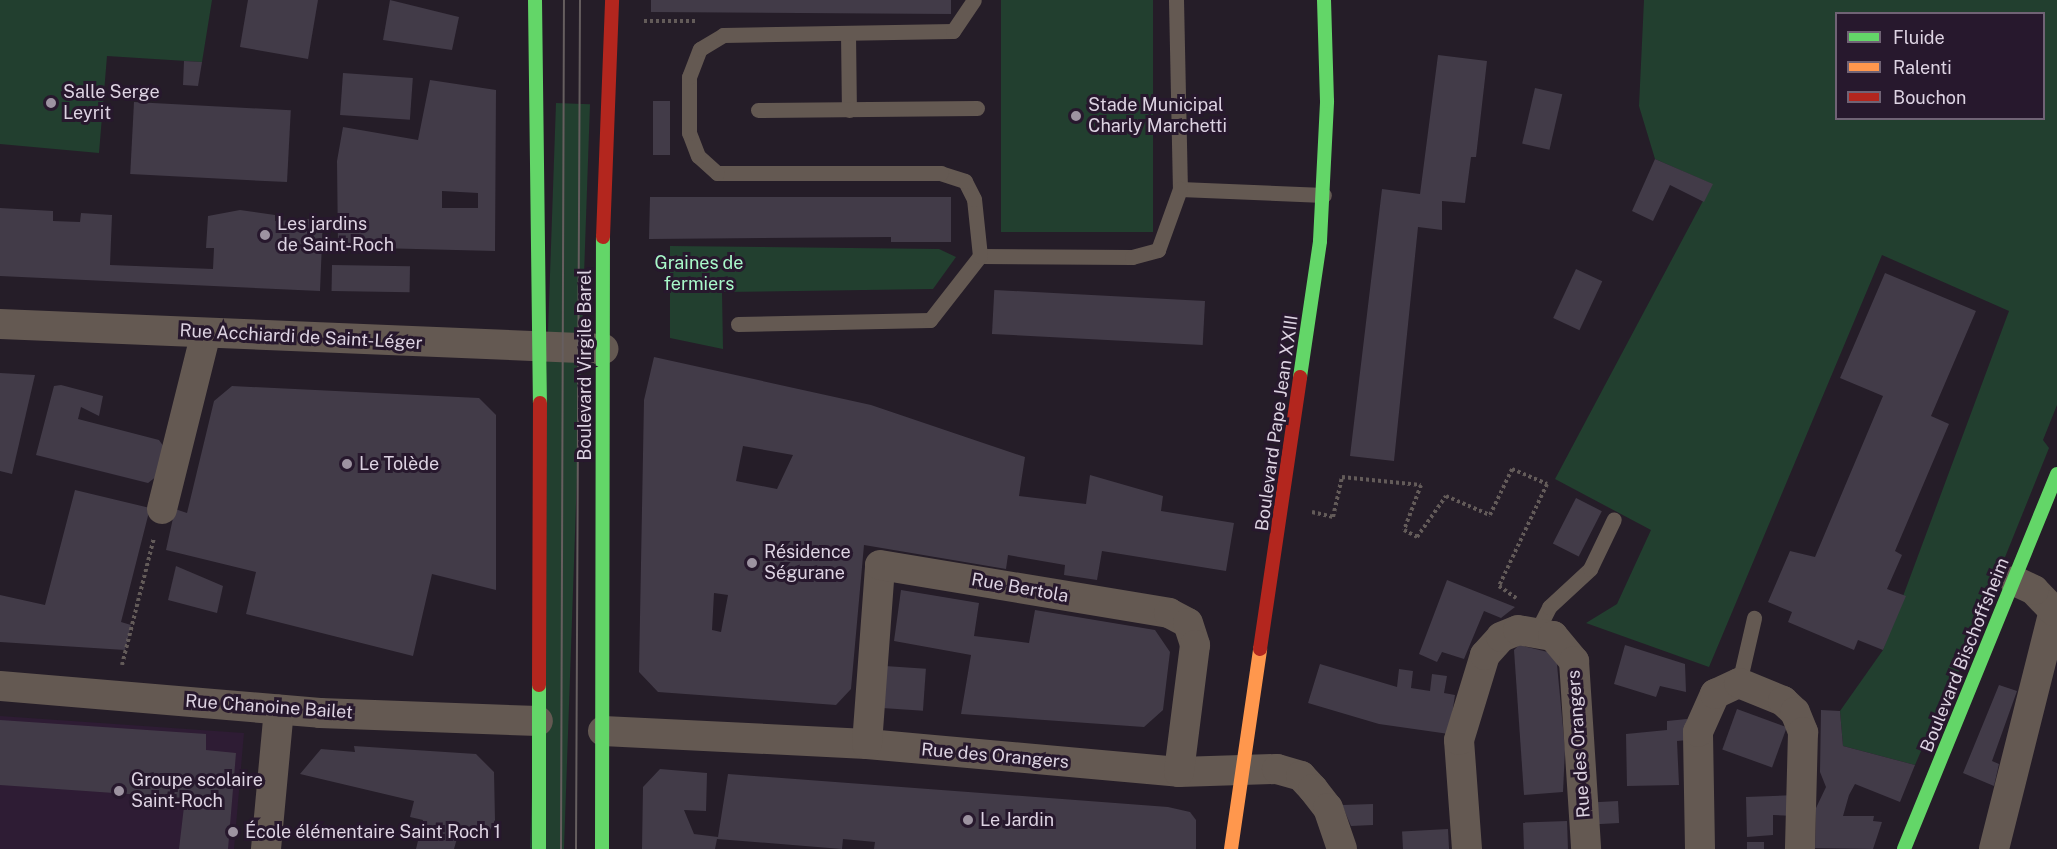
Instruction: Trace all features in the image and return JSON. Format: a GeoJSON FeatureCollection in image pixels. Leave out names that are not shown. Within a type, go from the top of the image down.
{"type":"FeatureCollection","features":[{"type":"Feature","properties":{"kind":"main road"},"geometry":{"type":"LineString","coordinates":[[535,0],[541,156],[538,849]]}},
{"type":"Feature","properties":{"kind":"main road","name":"Boulevard Virgile Barel"},"geometry":{"type":"LineString","coordinates":[[602,849],[603,153],[612,90],[612,0]]}},
{"type":"Feature","properties":{"kind":"main road","name":"Boulevard Pape Jean XXIII"},"geometry":{"type":"LineString","coordinates":[[1231,849],[1240,771],[1285,507],[1324,195],[1324,0]]}},
{"type":"Feature","properties":{"kind":"main road","name":"Boulevard Bischoffsheim"},"geometry":{"type":"LineString","coordinates":[[1904,849],[2057,474]]}},
{"type":"Feature","properties":{"kind":"street","name":"Rue Acchiardi de Saint-Léger"},"geometry":{"type":"LineString","coordinates":[[0,324],[603,349]]}},
{"type":"Feature","properties":{"kind":"street"},"geometry":{"type":"LineString","coordinates":[[162,509],[206,333]]}},
{"type":"Feature","properties":{"kind":"street","name":"Rue Bertola"},"geometry":{"type":"LineString","coordinates":[[867,744],[880,564],[1169,613],[1188,623],[1195,645],[1179,772]]}},
{"type":"Feature","properties":{"kind":"street"},"geometry":{"type":"LineString","coordinates":[[1994,849],[2054,611],[2034,590],[2015,581]]}},
{"type":"Feature","properties":{"kind":"street"},"geometry":{"type":"LineString","coordinates":[[1467,849],[1459,740],[1469,699],[1485,655],[1501,637],[1518,630],[1538,631]]}},
{"type":"Feature","properties":{"kind":"street","name":"Rue des Orangers"},"geometry":{"type":"LineString","coordinates":[[1538,631],[1564,645],[1574,661],[1586,849]]}},
{"type":"Feature","properties":{"kind":"street"},"geometry":{"type":"LineString","coordinates":[[1700,849],[1698,732],[1715,694],[1739,682],[1783,700],[1796,712],[1803,732],[1800,849]]}},
{"type":"Feature","properties":{"kind":"street","name":"Rue Chanoine Bailet"},"geometry":{"type":"LineString","coordinates":[[0,686],[115,694],[279,710],[538,721]]}},
{"type":"Feature","properties":{"kind":"street"},"geometry":{"type":"LineString","coordinates":[[266,849],[279,710]]}},
{"type":"Feature","properties":{"kind":"street","name":"Rue des Orangers"},"geometry":{"type":"LineString","coordinates":[[603,731],[867,744],[1179,772],[1278,769],[1301,777],[1328,808],[1342,849]]}},
{"type":"Feature","properties":{"kind":"lane"},"geometry":{"type":"LineString","coordinates":[[738,324],[930,320],[980,256],[974,199],[965,181],[941,173],[717,173],[698,156],[689,133],[689,77],[700,49],[723,35],[953,31],[974,0]]}},
{"type":"Feature","properties":{"kind":"lane"},"geometry":{"type":"LineString","coordinates":[[980,256],[1132,257],[1158,250],[1180,189],[1176,0]]}},
{"type":"Feature","properties":{"kind":"lane"},"geometry":{"type":"LineString","coordinates":[[848,33],[849,110]]}},
{"type":"Feature","properties":{"kind":"lane"},"geometry":{"type":"LineString","coordinates":[[758,111],[977,108]]}},
{"type":"Feature","properties":{"kind":"lane"},"geometry":{"type":"LineString","coordinates":[[1180,189],[1324,195]]}},
{"type":"Feature","properties":{"kind":"lane"},"geometry":{"type":"LineString","coordinates":[[1538,631],[1549,607],[1590,569],[1614,519]]}},
{"type":"Feature","properties":{"kind":"lane"},"geometry":{"type":"LineString","coordinates":[[1739,682],[1754,618]]}},
{"type":"Feature","properties":{"kind":"path"},"geometry":{"type":"LineString","coordinates":[[1333,517],[1342,477],[1421,485],[1404,530],[1417,537],[1446,496],[1490,515],[1512,470],[1520,473],[1546,484],[1499,586]]}},
{"type":"Feature","properties":{"kind":"path"},"geometry":{"type":"LineString","coordinates":[[115,694],[162,509]]}},
{"type":"Feature","properties":{"kind":"shaded area","name":"Groupe scolaire Saint-Roch"},"geometry":{"type":"Polygon","coordinates":[[[0,716],[244,733],[234,849],[0,849],[0,716]]]}},
{"type":"Feature","properties":{"kind":"green space","name":"Salle Serge Leyrit"},"geometry":{"type":"Polygon","coordinates":[[[0,0],[212,0],[202,62],[107,56],[99,153],[0,144],[0,0]]]}},
{"type":"Feature","properties":{"kind":"green space","name":"Stade Municipal Charly Marchetti"},"geometry":{"type":"Polygon","coordinates":[[[1001,0],[1153,0],[1153,232],[1001,232],[1001,0]]]}},
{"type":"Feature","properties":{"kind":"green space"},"geometry":{"type":"Polygon","coordinates":[[[1644,0],[2057,0],[2057,405],[2043,440],[2049,448],[1937,726],[1932,726],[1915,765],[1843,746],[1840,711],[1883,650],[2009,311],[1882,255],[1709,667],[1586,623],[1617,604],[1651,530],[1555,479],[1712,184],[1655,159],[1639,106],[1644,0]]]}},
{"type":"Feature","properties":{"kind":"green space"},"geometry":{"type":"Polygon","coordinates":[[[556,103],[590,104],[564,849],[530,849],[556,103]]]}},
{"type":"Feature","properties":{"kind":"green space","name":"Graines de fermiers"},"geometry":{"type":"Polygon","coordinates":[[[670,246],[939,249],[956,257],[933,289],[722,292],[723,349],[670,338],[670,246]]]}},
{"type":"Feature","properties":{"kind":"building"},"geometry":{"type":"Polygon","coordinates":[[[248,0],[318,0],[308,59],[240,47],[248,0]]]}},
{"type":"Feature","properties":{"kind":"building"},"geometry":{"type":"Polygon","coordinates":[[[390,0],[459,17],[452,50],[383,40],[390,0]]]}},
{"type":"Feature","properties":{"kind":"building"},"geometry":{"type":"Polygon","coordinates":[[[651,0],[951,0],[951,14],[651,12],[651,0]]]}},
{"type":"Feature","properties":{"kind":"building"},"geometry":{"type":"Polygon","coordinates":[[[1438,55],[1487,61],[1476,157],[1471,157],[1465,203],[1442,201],[1442,230],[1418,227],[1394,461],[1350,456],[1382,189],[1420,194],[1438,55]]]}},
{"type":"Feature","properties":{"kind":"building"},"geometry":{"type":"Polygon","coordinates":[[[184,61],[202,62],[198,86],[183,85],[184,61]]]}},
{"type":"Feature","properties":{"kind":"building"},"geometry":{"type":"Polygon","coordinates":[[[343,73],[413,78],[410,120],[340,115],[343,73]]]}},
{"type":"Feature","properties":{"kind":"building"},"geometry":{"type":"Polygon","coordinates":[[[430,80],[496,90],[495,251],[338,247],[337,161],[343,127],[418,140],[430,80]],[[442,191],[442,208],[478,208],[478,193],[442,191]]]}},
{"type":"Feature","properties":{"kind":"building"},"geometry":{"type":"Polygon","coordinates":[[[1535,88],[1562,94],[1549,150],[1522,144],[1535,88]]]}},
{"type":"Feature","properties":{"kind":"building"},"geometry":{"type":"Polygon","coordinates":[[[653,101],[670,101],[670,155],[653,155],[653,101]]]}},
{"type":"Feature","properties":{"kind":"building"},"geometry":{"type":"Polygon","coordinates":[[[134,102],[291,110],[287,182],[130,174],[134,102]]]}},
{"type":"Feature","properties":{"kind":"building"},"geometry":{"type":"Polygon","coordinates":[[[1655,159],[1713,184],[1704,202],[1670,185],[1653,221],[1632,211],[1655,159]]]}},
{"type":"Feature","properties":{"kind":"building"},"geometry":{"type":"Polygon","coordinates":[[[650,197],[951,197],[951,242],[891,242],[891,237],[649,239],[650,197]]]}},
{"type":"Feature","properties":{"kind":"building","name":"Les jardins de Saint-Roch"},"geometry":{"type":"Polygon","coordinates":[[[0,208],[53,211],[53,221],[80,222],[81,213],[112,215],[110,265],[213,269],[214,248],[206,248],[208,216],[240,210],[275,215],[275,221],[323,218],[320,291],[0,276],[0,208]]]}},
{"type":"Feature","properties":{"kind":"building"},"geometry":{"type":"Polygon","coordinates":[[[332,265],[410,266],[410,292],[332,291],[332,265]]]}},
{"type":"Feature","properties":{"kind":"building"},"geometry":{"type":"Polygon","coordinates":[[[1576,269],[1602,281],[1579,330],[1553,318],[1576,269]]]}},
{"type":"Feature","properties":{"kind":"building"},"geometry":{"type":"Polygon","coordinates":[[[1885,273],[1976,311],[1931,416],[1949,424],[1895,551],[1902,555],[1887,589],[1906,596],[1883,650],[1858,640],[1854,650],[1788,622],[1792,612],[1768,602],[1790,551],[1815,557],[1883,396],[1840,378],[1885,273]]]}},
{"type":"Feature","properties":{"kind":"building"},"geometry":{"type":"Polygon","coordinates":[[[994,290],[1205,301],[1203,345],[992,334],[994,290]]]}},
{"type":"Feature","properties":{"kind":"building"},"geometry":{"type":"Polygon","coordinates":[[[654,357],[871,405],[1025,457],[1019,496],[1086,504],[1090,475],[1163,496],[1161,511],[1234,523],[1226,571],[1102,551],[1097,580],[1064,575],[1065,565],[1008,555],[1006,569],[864,545],[851,689],[836,705],[658,692],[639,672],[644,400],[654,357]],[[743,446],[736,481],[777,489],[793,455],[743,446]],[[714,593],[712,630],[721,632],[728,595],[714,593]]]}},
{"type":"Feature","properties":{"kind":"building"},"geometry":{"type":"Polygon","coordinates":[[[0,373],[35,375],[12,474],[0,471],[0,373]]]}},
{"type":"Feature","properties":{"kind":"building"},"geometry":{"type":"Polygon","coordinates":[[[61,385],[103,396],[99,416],[81,407],[78,419],[159,440],[164,447],[157,476],[148,483],[36,455],[54,386],[61,385]]]}},
{"type":"Feature","properties":{"kind":"building","name":"Le Tolède"},"geometry":{"type":"Polygon","coordinates":[[[232,386],[479,398],[496,415],[496,590],[432,574],[413,656],[246,614],[256,572],[166,550],[175,509],[187,513],[214,401],[232,386]]]}},
{"type":"Feature","properties":{"kind":"building"},"geometry":{"type":"Polygon","coordinates":[[[75,490],[150,508],[121,622],[131,625],[125,650],[0,642],[0,595],[45,605],[75,490]]]}},
{"type":"Feature","properties":{"kind":"building"},"geometry":{"type":"Polygon","coordinates":[[[1576,498],[1602,511],[1579,557],[1553,543],[1576,498]]]}},
{"type":"Feature","properties":{"kind":"building"},"geometry":{"type":"Polygon","coordinates":[[[176,566],[223,586],[217,613],[168,600],[176,566]]]}},
{"type":"Feature","properties":{"kind":"building"},"geometry":{"type":"Polygon","coordinates":[[[1447,580],[1515,607],[1501,618],[1484,611],[1464,659],[1442,652],[1437,662],[1419,654],[1447,580]]]}},
{"type":"Feature","properties":{"kind":"building"},"geometry":{"type":"Polygon","coordinates":[[[901,590],[979,603],[974,636],[1029,643],[1035,610],[1155,630],[1170,652],[1163,710],[1144,727],[961,714],[971,655],[894,641],[901,590]]]}},
{"type":"Feature","properties":{"kind":"building"},"geometry":{"type":"Polygon","coordinates":[[[1519,645],[1556,654],[1565,749],[1563,792],[1524,795],[1514,650],[1519,645]]]}},
{"type":"Feature","properties":{"kind":"building"},"geometry":{"type":"Polygon","coordinates":[[[1625,645],[1685,664],[1686,692],[1660,686],[1656,697],[1614,684],[1625,645]]]}},
{"type":"Feature","properties":{"kind":"building"},"geometry":{"type":"Polygon","coordinates":[[[1320,664],[1397,687],[1399,669],[1413,671],[1411,688],[1430,691],[1432,674],[1447,676],[1444,693],[1455,695],[1449,734],[1379,724],[1308,703],[1320,664]]]}},
{"type":"Feature","properties":{"kind":"building"},"geometry":{"type":"Polygon","coordinates":[[[885,666],[926,669],[923,711],[882,708],[885,666]]]}},
{"type":"Feature","properties":{"kind":"building"},"geometry":{"type":"Polygon","coordinates":[[[1999,685],[2017,691],[1992,761],[1999,764],[1994,786],[1963,773],[1999,685]]]}},
{"type":"Feature","properties":{"kind":"building"},"geometry":{"type":"Polygon","coordinates":[[[1737,709],[1787,727],[1772,768],[1722,749],[1737,709]]]}},
{"type":"Feature","properties":{"kind":"building"},"geometry":{"type":"Polygon","coordinates":[[[1821,710],[1840,711],[1843,746],[1915,765],[1900,802],[1855,784],[1849,795],[1843,816],[1874,816],[1873,821],[1882,822],[1873,849],[1815,848],[1816,808],[1826,787],[1820,772],[1821,710]]]}},
{"type":"Feature","properties":{"kind":"building"},"geometry":{"type":"Polygon","coordinates":[[[1687,719],[1688,740],[1677,741],[1679,785],[1627,786],[1626,734],[1667,730],[1667,721],[1687,719]]]}},
{"type":"Feature","properties":{"kind":"building"},"geometry":{"type":"Polygon","coordinates":[[[0,720],[206,734],[206,750],[236,753],[228,849],[179,849],[185,798],[0,785],[0,720]]]}},
{"type":"Feature","properties":{"kind":"building"},"geometry":{"type":"Polygon","coordinates":[[[354,746],[476,754],[494,772],[495,820],[488,835],[460,828],[454,849],[416,849],[423,820],[410,817],[414,801],[300,774],[321,749],[355,752],[354,746]]]}},
{"type":"Feature","properties":{"kind":"building"},"geometry":{"type":"Polygon","coordinates":[[[660,769],[707,773],[706,811],[684,810],[694,834],[718,837],[728,774],[1168,807],[1190,812],[1196,820],[1196,849],[874,849],[875,842],[843,839],[842,849],[717,839],[715,849],[642,849],[643,787],[660,769]]]}},
{"type":"Feature","properties":{"kind":"building"},"geometry":{"type":"Polygon","coordinates":[[[1796,795],[1795,816],[1773,815],[1773,835],[1747,837],[1746,797],[1796,795]]]}},
{"type":"Feature","properties":{"kind":"building"},"geometry":{"type":"Polygon","coordinates":[[[1618,801],[1619,823],[1596,824],[1595,802],[1618,801]]]}},
{"type":"Feature","properties":{"kind":"building"},"geometry":{"type":"Polygon","coordinates":[[[1373,804],[1373,825],[1351,826],[1342,805],[1373,804]]]}},
{"type":"Feature","properties":{"kind":"building"},"geometry":{"type":"Polygon","coordinates":[[[1567,821],[1568,849],[1524,849],[1523,823],[1567,821]]]}},
{"type":"Feature","properties":{"kind":"building"},"geometry":{"type":"Polygon","coordinates":[[[1448,829],[1449,849],[1403,849],[1402,831],[1448,829]]]}},
{"type":"Feature","properties":{"kind":"building"},"geometry":{"type":"Polygon","coordinates":[[[1747,842],[1764,842],[1764,849],[1747,849],[1747,842]]]}},
{"type":"Feature","properties":{"kind":"tram line"},"geometry":{"type":"LineString","coordinates":[[561,849],[564,0]]}},
{"type":"Feature","properties":{"kind":"tram line"},"geometry":{"type":"LineString","coordinates":[[576,849],[580,0]]}},
{"type":"Feature","properties":{"kind":"traffic: fast"},"geometry":{"type":"LineString","coordinates":[[535,0],[540,403]]}},
{"type":"Feature","properties":{"kind":"traffic: fast"},"geometry":{"type":"LineString","coordinates":[[1300,377],[1320,241],[1327,101],[1324,0]]}},
{"type":"Feature","properties":{"kind":"traffic: fast"},"geometry":{"type":"LineString","coordinates":[[602,849],[603,237]]}},
{"type":"Feature","properties":{"kind":"traffic: fast"},"geometry":{"type":"LineString","coordinates":[[1904,849],[2057,474]]}},
{"type":"Feature","properties":{"kind":"traffic: fast"},"geometry":{"type":"LineString","coordinates":[[539,685],[539,849]]}},
{"type":"Feature","properties":{"kind":"traffic: slow"},"geometry":{"type":"LineString","coordinates":[[1231,849],[1260,649]]}},
{"type":"Feature","properties":{"kind":"traffic: jam"},"geometry":{"type":"LineString","coordinates":[[603,237],[612,0]]}},
{"type":"Feature","properties":{"kind":"traffic: jam"},"geometry":{"type":"LineString","coordinates":[[1260,649],[1300,377]]}},
{"type":"Feature","properties":{"kind":"traffic: jam"},"geometry":{"type":"LineString","coordinates":[[539,685],[540,403]]}},
{"type":"Feature","properties":{"kind":"place","name":"Salle Serge Leyrit"},"geometry":{"type":"Point","coordinates":[51,103]}},
{"type":"Feature","properties":{"kind":"place","name":"Stade Municipal Charly Marchetti"},"geometry":{"type":"Point","coordinates":[1076,116]}},
{"type":"Feature","properties":{"kind":"place","name":"Les jardins de Saint-Roch"},"geometry":{"type":"Point","coordinates":[265,235]}},
{"type":"Feature","properties":{"kind":"place","name":"Le Tolède"},"geometry":{"type":"Point","coordinates":[347,464]}},
{"type":"Feature","properties":{"kind":"place","name":"Résidence Ségurane"},"geometry":{"type":"Point","coordinates":[752,563]}},
{"type":"Feature","properties":{"kind":"place","name":"Groupe scolaire Saint-Roch"},"geometry":{"type":"Point","coordinates":[119,791]}},
{"type":"Feature","properties":{"kind":"place","name":"Le Jardin"},"geometry":{"type":"Point","coordinates":[968,820]}},
{"type":"Feature","properties":{"kind":"place","name":"École élémentaire Saint Roch 1"},"geometry":{"type":"Point","coordinates":[233,832]}}]}
